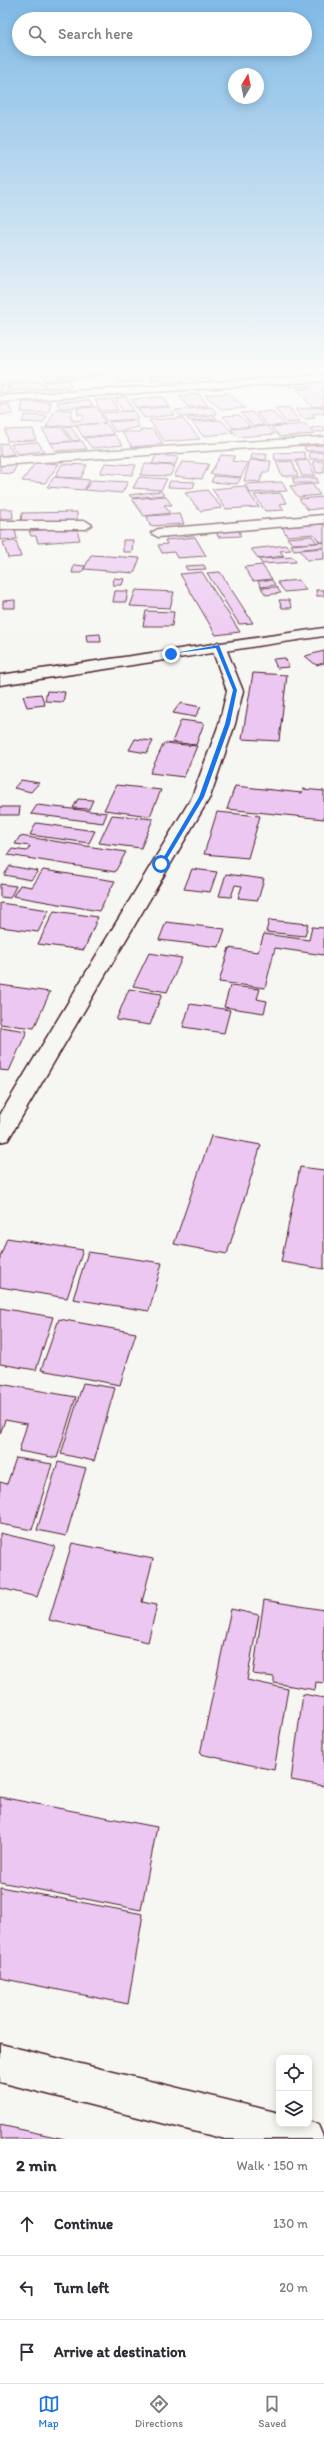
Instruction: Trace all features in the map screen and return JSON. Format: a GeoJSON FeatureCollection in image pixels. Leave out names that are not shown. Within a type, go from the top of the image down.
{"type":"FeatureCollection","features":[{"type":"Feature","properties":{"kind":"street"},"geometry":{"type":"LineString","coordinates":[[158,533],[324,519]]}},
{"type":"Feature","properties":{"kind":"street"},"geometry":{"type":"LineString","coordinates":[[0,525],[86,525]]}},
{"type":"Feature","properties":{"kind":"street"},"geometry":{"type":"LineString","coordinates":[[0,680],[218,646],[324,632]]}},
{"type":"Feature","properties":{"kind":"street"},"geometry":{"type":"LineString","coordinates":[[0,1134],[202,797],[227,724],[235,690],[218,646]]}},
{"type":"Feature","properties":{"kind":"street"},"geometry":{"type":"LineString","coordinates":[[0,2063],[304,2139]]}},
{"type":"Feature","properties":{"kind":"building"},"geometry":{"type":"Polygon","coordinates":[[[27,474],[52,474],[45,483],[22,481],[27,474]]]}},
{"type":"Feature","properties":{"kind":"building"},"geometry":{"type":"Polygon","coordinates":[[[57,474],[83,474],[81,478],[55,477],[57,474]]]}},
{"type":"Feature","properties":{"kind":"building"},"geometry":{"type":"Polygon","coordinates":[[[113,474],[132,474],[132,475],[113,474]]]}},
{"type":"Feature","properties":{"kind":"building"},"geometry":{"type":"Polygon","coordinates":[[[141,474],[171,474],[170,476],[140,475],[141,474]]]}},
{"type":"Feature","properties":{"kind":"building"},"geometry":{"type":"Polygon","coordinates":[[[175,474],[204,474],[202,479],[174,476],[175,474]]]}},
{"type":"Feature","properties":{"kind":"building"},"geometry":{"type":"Polygon","coordinates":[[[210,474],[243,474],[241,477],[210,474]]]}},
{"type":"Feature","properties":{"kind":"building"},"geometry":{"type":"Polygon","coordinates":[[[246,474],[262,474],[260,482],[244,481],[246,474]]]}},
{"type":"Feature","properties":{"kind":"building"},"geometry":{"type":"Polygon","coordinates":[[[281,474],[297,474],[298,476],[282,476],[281,474]]]}},
{"type":"Feature","properties":{"kind":"building"},"geometry":{"type":"Polygon","coordinates":[[[301,474],[314,474],[315,476],[302,476],[301,474]]]}},
{"type":"Feature","properties":{"kind":"building"},"geometry":{"type":"Polygon","coordinates":[[[214,476],[241,478],[237,484],[211,482],[214,476]]]}},
{"type":"Feature","properties":{"kind":"building"},"geometry":{"type":"Polygon","coordinates":[[[54,477],[90,480],[84,490],[47,487],[54,477]]]}},
{"type":"Feature","properties":{"kind":"building"},"geometry":{"type":"Polygon","coordinates":[[[139,477],[167,479],[161,490],[133,488],[139,477]]]}},
{"type":"Feature","properties":{"kind":"building"},"geometry":{"type":"Polygon","coordinates":[[[293,478],[317,478],[318,483],[294,483],[293,478]]]}},
{"type":"Feature","properties":{"kind":"building"},"geometry":{"type":"Polygon","coordinates":[[[92,480],[128,482],[122,493],[85,490],[92,480]]]}},
{"type":"Feature","properties":{"kind":"building"},"geometry":{"type":"Polygon","coordinates":[[[170,481],[195,482],[193,488],[168,487],[170,481]]]}},
{"type":"Feature","properties":{"kind":"building"},"geometry":{"type":"Polygon","coordinates":[[[282,482],[287,491],[250,493],[245,484],[282,482]]]}},
{"type":"Feature","properties":{"kind":"building"},"geometry":{"type":"Polygon","coordinates":[[[312,484],[320,495],[298,497],[290,486],[312,484]]]}},
{"type":"Feature","properties":{"kind":"building"},"geometry":{"type":"Polygon","coordinates":[[[244,486],[259,507],[226,509],[212,489],[244,486]]]}},
{"type":"Feature","properties":{"kind":"building"},"geometry":{"type":"Polygon","coordinates":[[[207,490],[222,508],[200,511],[185,493],[207,490]]]}},
{"type":"Feature","properties":{"kind":"building"},"geometry":{"type":"Polygon","coordinates":[[[161,491],[164,495],[132,498],[129,495],[161,491]]]}},
{"type":"Feature","properties":{"kind":"building"},"geometry":{"type":"Polygon","coordinates":[[[280,493],[287,503],[280,504],[284,510],[265,511],[254,495],[280,493]]]}},
{"type":"Feature","properties":{"kind":"building"},"geometry":{"type":"Polygon","coordinates":[[[165,496],[172,505],[164,505],[170,513],[144,516],[132,499],[165,496]]]}},
{"type":"Feature","properties":{"kind":"building"},"geometry":{"type":"Polygon","coordinates":[[[324,497],[324,508],[308,510],[299,499],[324,497]]]}},
{"type":"Feature","properties":{"kind":"building"},"geometry":{"type":"Polygon","coordinates":[[[0,509],[12,509],[13,518],[0,519],[0,509]]]}},
{"type":"Feature","properties":{"kind":"building"},"geometry":{"type":"Polygon","coordinates":[[[77,512],[77,522],[21,523],[22,513],[77,512]]]}},
{"type":"Feature","properties":{"kind":"building"},"geometry":{"type":"Polygon","coordinates":[[[180,514],[184,524],[150,526],[147,516],[180,514]]]}},
{"type":"Feature","properties":{"kind":"building"},"geometry":{"type":"Polygon","coordinates":[[[324,524],[324,542],[319,542],[314,534],[287,536],[282,527],[324,524]]]}},
{"type":"Feature","properties":{"kind":"building"},"geometry":{"type":"Polygon","coordinates":[[[76,527],[80,540],[38,543],[36,536],[31,536],[29,531],[76,527]]]}},
{"type":"Feature","properties":{"kind":"building"},"geometry":{"type":"Polygon","coordinates":[[[238,529],[241,536],[218,537],[216,530],[238,529]]]}},
{"type":"Feature","properties":{"kind":"building"},"geometry":{"type":"Polygon","coordinates":[[[15,530],[17,539],[0,540],[0,531],[15,530]]]}},
{"type":"Feature","properties":{"kind":"building"},"geometry":{"type":"Polygon","coordinates":[[[312,536],[317,543],[292,544],[287,538],[312,536]]]}},
{"type":"Feature","properties":{"kind":"building"},"geometry":{"type":"Polygon","coordinates":[[[195,537],[206,556],[177,558],[174,552],[162,553],[158,545],[167,544],[165,540],[195,537]]]}},
{"type":"Feature","properties":{"kind":"building"},"geometry":{"type":"Polygon","coordinates":[[[123,540],[133,540],[132,552],[123,552],[123,540]]]}},
{"type":"Feature","properties":{"kind":"building"},"geometry":{"type":"Polygon","coordinates":[[[16,541],[21,557],[8,558],[3,542],[16,541]]]}},
{"type":"Feature","properties":{"kind":"building"},"geometry":{"type":"Polygon","coordinates":[[[324,542],[324,547],[294,550],[291,545],[324,542]]]}},
{"type":"Feature","properties":{"kind":"building"},"geometry":{"type":"Polygon","coordinates":[[[287,545],[291,550],[280,551],[284,556],[259,559],[251,549],[287,545]]]}},
{"type":"Feature","properties":{"kind":"building"},"geometry":{"type":"Polygon","coordinates":[[[324,548],[324,559],[307,560],[300,550],[324,548]]]}},
{"type":"Feature","properties":{"kind":"building"},"geometry":{"type":"Polygon","coordinates":[[[91,555],[140,558],[134,573],[84,569],[91,555]]]}},
{"type":"Feature","properties":{"kind":"building"},"geometry":{"type":"Polygon","coordinates":[[[293,557],[296,562],[262,564],[259,559],[293,557]]]}},
{"type":"Feature","properties":{"kind":"building"},"geometry":{"type":"Polygon","coordinates":[[[74,565],[85,566],[82,573],[72,573],[74,565]]]}},
{"type":"Feature","properties":{"kind":"building"},"geometry":{"type":"Polygon","coordinates":[[[204,565],[206,569],[187,570],[185,566],[204,565]]]}},
{"type":"Feature","properties":{"kind":"building"},"geometry":{"type":"Polygon","coordinates":[[[262,565],[272,579],[253,581],[244,567],[262,565]]]}},
{"type":"Feature","properties":{"kind":"building"},"geometry":{"type":"Polygon","coordinates":[[[202,572],[240,632],[216,635],[180,574],[202,572]]]}},
{"type":"Feature","properties":{"kind":"building"},"geometry":{"type":"Polygon","coordinates":[[[220,572],[253,623],[239,624],[207,573],[220,572]]]}},
{"type":"Feature","properties":{"kind":"building"},"geometry":{"type":"Polygon","coordinates":[[[114,578],[124,579],[122,585],[113,585],[114,578]]]}},
{"type":"Feature","properties":{"kind":"building"},"geometry":{"type":"Polygon","coordinates":[[[272,580],[275,585],[261,587],[258,581],[272,580]]]}},
{"type":"Feature","properties":{"kind":"building"},"geometry":{"type":"Polygon","coordinates":[[[299,580],[306,590],[285,592],[277,582],[299,580]]]}},
{"type":"Feature","properties":{"kind":"building"},"geometry":{"type":"Polygon","coordinates":[[[276,587],[281,593],[266,595],[261,588],[276,587]]]}},
{"type":"Feature","properties":{"kind":"building"},"geometry":{"type":"Polygon","coordinates":[[[136,590],[174,592],[170,608],[130,606],[136,590]]]}},
{"type":"Feature","properties":{"kind":"building"},"geometry":{"type":"Polygon","coordinates":[[[316,590],[324,590],[324,596],[317,596],[316,590]]]}},
{"type":"Feature","properties":{"kind":"building"},"geometry":{"type":"Polygon","coordinates":[[[115,591],[128,591],[126,602],[113,602],[115,591]]]}},
{"type":"Feature","properties":{"kind":"building"},"geometry":{"type":"Polygon","coordinates":[[[15,600],[15,608],[3,608],[3,601],[15,600]]]}},
{"type":"Feature","properties":{"kind":"building"},"geometry":{"type":"Polygon","coordinates":[[[279,600],[289,600],[292,608],[282,608],[279,600]]]}},
{"type":"Feature","properties":{"kind":"building"},"geometry":{"type":"Polygon","coordinates":[[[146,611],[174,612],[172,626],[143,626],[146,611]]]}},
{"type":"Feature","properties":{"kind":"building"},"geometry":{"type":"Polygon","coordinates":[[[100,634],[101,642],[87,642],[86,635],[100,634]]]}},
{"type":"Feature","properties":{"kind":"building"},"geometry":{"type":"Polygon","coordinates":[[[324,651],[324,663],[316,665],[305,656],[324,651]]]}},
{"type":"Feature","properties":{"kind":"building"},"geometry":{"type":"Polygon","coordinates":[[[285,658],[289,667],[277,668],[273,659],[285,658]]]}},
{"type":"Feature","properties":{"kind":"building"},"geometry":{"type":"Polygon","coordinates":[[[253,673],[287,675],[279,741],[242,739],[253,673]]]}},
{"type":"Feature","properties":{"kind":"building"},"geometry":{"type":"Polygon","coordinates":[[[47,691],[65,692],[63,702],[45,701],[47,691]]]}},
{"type":"Feature","properties":{"kind":"building"},"geometry":{"type":"Polygon","coordinates":[[[41,694],[45,705],[27,707],[23,696],[41,694]]]}},
{"type":"Feature","properties":{"kind":"building"},"geometry":{"type":"Polygon","coordinates":[[[180,703],[201,707],[195,717],[173,713],[180,703]]]}},
{"type":"Feature","properties":{"kind":"building"},"geometry":{"type":"Polygon","coordinates":[[[181,720],[204,723],[196,745],[172,742],[181,720]]]}},
{"type":"Feature","properties":{"kind":"building"},"geometry":{"type":"Polygon","coordinates":[[[135,739],[153,741],[147,753],[129,750],[135,739]]]}},
{"type":"Feature","properties":{"kind":"building"},"geometry":{"type":"Polygon","coordinates":[[[164,743],[197,746],[184,777],[150,773],[164,743]]]}},
{"type":"Feature","properties":{"kind":"building"},"geometry":{"type":"Polygon","coordinates":[[[21,780],[39,783],[31,792],[14,788],[21,780]]]}},
{"type":"Feature","properties":{"kind":"building"},"geometry":{"type":"Polygon","coordinates":[[[116,785],[161,790],[150,816],[104,810],[116,785]]]}},
{"type":"Feature","properties":{"kind":"building"},"geometry":{"type":"Polygon","coordinates":[[[235,786],[302,793],[303,789],[324,791],[324,819],[227,809],[235,786]]]}},
{"type":"Feature","properties":{"kind":"building"},"geometry":{"type":"Polygon","coordinates":[[[78,799],[93,800],[89,809],[73,808],[78,799]]]}},
{"type":"Feature","properties":{"kind":"building"},"geometry":{"type":"Polygon","coordinates":[[[37,805],[107,813],[103,823],[31,814],[37,805]]]}},
{"type":"Feature","properties":{"kind":"building"},"geometry":{"type":"Polygon","coordinates":[[[0,807],[20,807],[19,815],[0,815],[0,807]]]}},
{"type":"Feature","properties":{"kind":"building"},"geometry":{"type":"Polygon","coordinates":[[[217,812],[260,816],[248,858],[204,854],[217,812]]]}},
{"type":"Feature","properties":{"kind":"building"},"geometry":{"type":"Polygon","coordinates":[[[112,815],[153,819],[141,848],[99,843],[112,815]]]}},
{"type":"Feature","properties":{"kind":"building"},"geometry":{"type":"Polygon","coordinates":[[[36,823],[95,831],[89,843],[30,835],[36,823]]]}},
{"type":"Feature","properties":{"kind":"building"},"geometry":{"type":"Polygon","coordinates":[[[20,836],[126,852],[115,872],[8,855],[12,849],[27,851],[30,846],[15,844],[20,836]]]}},
{"type":"Feature","properties":{"kind":"building"},"geometry":{"type":"Polygon","coordinates":[[[10,866],[38,871],[31,880],[4,875],[10,866]]]}},
{"type":"Feature","properties":{"kind":"building"},"geometry":{"type":"Polygon","coordinates":[[[192,869],[217,872],[210,892],[184,889],[192,869]]]}},
{"type":"Feature","properties":{"kind":"building"},"geometry":{"type":"Polygon","coordinates":[[[43,870],[115,881],[99,911],[13,896],[20,885],[32,887],[43,870]]]}},
{"type":"Feature","properties":{"kind":"building"},"geometry":{"type":"Polygon","coordinates":[[[226,874],[264,879],[258,900],[238,898],[242,886],[235,885],[231,897],[219,896],[226,874]]]}},
{"type":"Feature","properties":{"kind":"building"},"geometry":{"type":"Polygon","coordinates":[[[0,884],[16,886],[10,898],[0,897],[0,884]]]}},
{"type":"Feature","properties":{"kind":"building"},"geometry":{"type":"Polygon","coordinates":[[[0,903],[49,910],[38,932],[0,927],[0,903]]]}},
{"type":"Feature","properties":{"kind":"building"},"geometry":{"type":"Polygon","coordinates":[[[54,911],[98,917],[84,950],[38,944],[54,911]]]}},
{"type":"Feature","properties":{"kind":"building"},"geometry":{"type":"Polygon","coordinates":[[[269,920],[308,924],[305,936],[266,932],[269,920]]]}},
{"type":"Feature","properties":{"kind":"building"},"geometry":{"type":"Polygon","coordinates":[[[166,922],[225,929],[219,947],[159,940],[166,922]]]}},
{"type":"Feature","properties":{"kind":"building"},"geometry":{"type":"Polygon","coordinates":[[[312,927],[324,928],[324,955],[275,948],[265,988],[219,982],[229,948],[258,952],[264,934],[309,940],[312,927]]]}},
{"type":"Feature","properties":{"kind":"building"},"geometry":{"type":"Polygon","coordinates":[[[149,953],[182,958],[167,992],[133,986],[149,953]]]}},
{"type":"Feature","properties":{"kind":"building"},"geometry":{"type":"Polygon","coordinates":[[[0,985],[50,992],[34,1028],[0,1024],[0,985]]]}},
{"type":"Feature","properties":{"kind":"building"},"geometry":{"type":"Polygon","coordinates":[[[230,986],[260,989],[257,999],[267,1001],[264,1013],[224,1007],[230,986]]]}},
{"type":"Feature","properties":{"kind":"building"},"geometry":{"type":"Polygon","coordinates":[[[129,989],[162,994],[150,1025],[116,1020],[129,989]]]}},
{"type":"Feature","properties":{"kind":"building"},"geometry":{"type":"Polygon","coordinates":[[[190,1004],[230,1010],[224,1033],[183,1027],[190,1004]]]}},
{"type":"Feature","properties":{"kind":"building"},"geometry":{"type":"Polygon","coordinates":[[[0,1027],[27,1031],[9,1071],[0,1070],[0,1027]]]}},
{"type":"Feature","properties":{"kind":"building"},"geometry":{"type":"Polygon","coordinates":[[[211,1136],[261,1145],[227,1254],[174,1244],[211,1136]]]}},
{"type":"Feature","properties":{"kind":"building"},"geometry":{"type":"Polygon","coordinates":[[[300,1167],[324,1170],[324,1269],[281,1262],[300,1167]]]}},
{"type":"Feature","properties":{"kind":"building"},"geometry":{"type":"Polygon","coordinates":[[[7,1238],[83,1250],[67,1298],[0,1287],[0,1257],[7,1238]]]}},
{"type":"Feature","properties":{"kind":"building"},"geometry":{"type":"Polygon","coordinates":[[[88,1252],[162,1263],[149,1311],[73,1299],[88,1252]]]}},
{"type":"Feature","properties":{"kind":"building"},"geometry":{"type":"Polygon","coordinates":[[[0,1308],[53,1317],[36,1370],[0,1364],[0,1308]]]}},
{"type":"Feature","properties":{"kind":"building"},"geometry":{"type":"Polygon","coordinates":[[[59,1319],[136,1333],[120,1385],[41,1370],[59,1319]]]}},
{"type":"Feature","properties":{"kind":"building"},"geometry":{"type":"Polygon","coordinates":[[[83,1383],[115,1388],[94,1461],[61,1454],[83,1383]]]}},
{"type":"Feature","properties":{"kind":"building"},"geometry":{"type":"Polygon","coordinates":[[[0,1384],[76,1397],[57,1458],[19,1451],[27,1424],[5,1420],[0,1434],[0,1384]]]}},
{"type":"Feature","properties":{"kind":"building"},"geometry":{"type":"Polygon","coordinates":[[[16,1458],[52,1464],[32,1530],[0,1524],[0,1482],[7,1484],[16,1458]]]}},
{"type":"Feature","properties":{"kind":"building"},"geometry":{"type":"Polygon","coordinates":[[[58,1462],[86,1468],[66,1536],[37,1530],[58,1462]]]}},
{"type":"Feature","properties":{"kind":"building"},"geometry":{"type":"Polygon","coordinates":[[[0,1533],[55,1546],[37,1597],[0,1588],[0,1533]]]}},
{"type":"Feature","properties":{"kind":"building"},"geometry":{"type":"Polygon","coordinates":[[[72,1543],[153,1559],[142,1602],[157,1605],[148,1642],[49,1620],[72,1543]]]}},
{"type":"Feature","properties":{"kind":"building"},"geometry":{"type":"Polygon","coordinates":[[[264,1600],[324,1610],[324,1683],[316,1682],[315,1690],[274,1683],[274,1677],[253,1674],[264,1600]]]}},
{"type":"Feature","properties":{"kind":"building"},"geometry":{"type":"Polygon","coordinates":[[[231,1609],[259,1615],[247,1680],[288,1689],[274,1770],[200,1754],[231,1609]]]}},
{"type":"Feature","properties":{"kind":"building"},"geometry":{"type":"Polygon","coordinates":[[[303,1694],[324,1698],[324,1786],[291,1780],[303,1694]]]}},
{"type":"Feature","properties":{"kind":"building"},"geometry":{"type":"Polygon","coordinates":[[[0,1797],[157,1827],[141,1910],[0,1882],[0,1797]]]}},
{"type":"Feature","properties":{"kind":"building"},"geometry":{"type":"Polygon","coordinates":[[[0,1887],[143,1914],[128,2004],[0,1978],[0,1887]]]}},
{"type":"Feature","properties":{"kind":"building"},"geometry":{"type":"Polygon","coordinates":[[[0,2125],[65,2139],[0,2139],[0,2125]]]}},
{"type":"Feature","properties":{"kind":"route"},"geometry":{"type":"LineString","coordinates":[[161,864],[202,797],[227,724],[235,690],[218,646],[171,654]]}}]}
